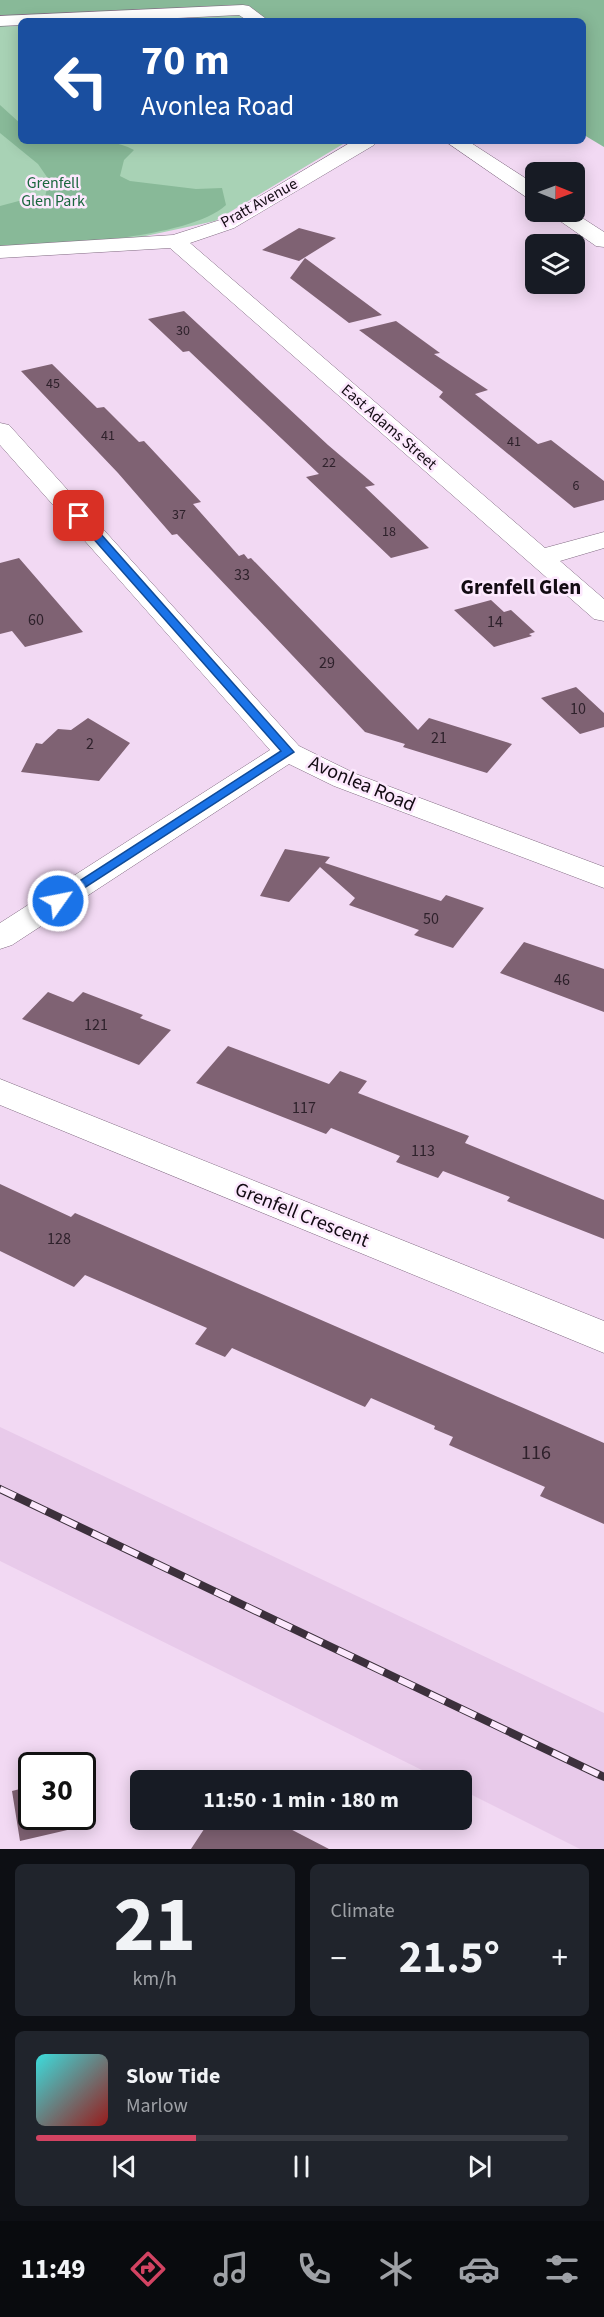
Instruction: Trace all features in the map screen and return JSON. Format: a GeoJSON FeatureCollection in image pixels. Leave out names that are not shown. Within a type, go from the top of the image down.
{"type":"FeatureCollection","features":[{"type":"Feature","properties":{"kind":"street"},"geometry":{"type":"LineString","coordinates":[[66,18],[243,10],[255,18]]}},
{"type":"Feature","properties":{"kind":"street"},"geometry":{"type":"LineString","coordinates":[[0,21],[18,20]]}},
{"type":"Feature","properties":{"kind":"street","name":"Pratt Avenue"},"geometry":{"type":"LineString","coordinates":[[0,252],[175,241],[227,224],[362,144]]}},
{"type":"Feature","properties":{"kind":"street"},"geometry":{"type":"LineString","coordinates":[[460,144],[525,188]]}},
{"type":"Feature","properties":{"kind":"street"},"geometry":{"type":"LineString","coordinates":[[575,222],[604,241]]}},
{"type":"Feature","properties":{"kind":"street","name":"East Adams Street"},"geometry":{"type":"LineString","coordinates":[[175,241],[604,613]]}},
{"type":"Feature","properties":{"kind":"street","name":"Avonlea Road"},"geometry":{"type":"LineString","coordinates":[[0,430],[288,752],[345,780],[604,878]]}},
{"type":"Feature","properties":{"kind":"street"},"geometry":{"type":"LineString","coordinates":[[541,558],[604,540]]}},
{"type":"Feature","properties":{"kind":"street"},"geometry":{"type":"LineString","coordinates":[[0,938],[288,752]]}},
{"type":"Feature","properties":{"kind":"street","name":"Grenfell Crescent"},"geometry":{"type":"LineString","coordinates":[[0,1091],[604,1338]]}},
{"type":"Feature","properties":{"kind":"shaded area"},"geometry":{"type":"Polygon","coordinates":[[[0,1427],[604,1713],[604,1849],[580,1849],[472,1795],[472,1770],[422,1770],[0,1561],[0,1427]]]}},
{"type":"Feature","properties":{"kind":"green space"},"geometry":{"type":"Polygon","coordinates":[[[0,0],[604,0],[604,147],[586,136],[586,18],[246,18],[239,15],[18,18],[18,26],[0,27],[0,0]]]}},
{"type":"Feature","properties":{"kind":"green space"},"geometry":{"type":"Polygon","coordinates":[[[239,15],[244,18],[177,18],[239,15]]]}},
{"type":"Feature","properties":{"kind":"green space","name":"Grenfell Glen Park"},"geometry":{"type":"Polygon","coordinates":[[[18,26],[18,144],[343,144],[215,221],[132,239],[0,248],[0,27],[18,26]]]}},
{"type":"Feature","properties":{"kind":"green space"},"geometry":{"type":"Polygon","coordinates":[[[0,105],[18,121],[18,144],[122,145],[134,150],[124,160],[120,176],[130,181],[196,189],[222,188],[226,205],[208,217],[152,233],[85,242],[0,248],[0,206],[30,198],[45,197],[49,180],[38,164],[0,133],[0,105]]]}},
{"type":"Feature","properties":{"kind":"building"},"geometry":{"type":"Polygon","coordinates":[[[299,228],[336,238],[299,261],[262,250],[299,228]]]}},
{"type":"Feature","properties":{"kind":"building"},"geometry":{"type":"Polygon","coordinates":[[[305,258],[382,315],[349,323],[290,278],[305,258]]]}},
{"type":"Feature","properties":{"kind":"building"},"geometry":{"type":"Polygon","coordinates":[[[184,311],[328,445],[375,485],[365,487],[429,548],[391,558],[306,477],[319,474],[189,351],[183,352],[148,319],[184,311]]]}},
{"type":"Feature","properties":{"kind":"building"},"geometry":{"type":"Polygon","coordinates":[[[396,321],[440,353],[434,354],[488,390],[475,394],[538,444],[551,440],[604,481],[604,500],[574,508],[439,397],[443,392],[359,330],[396,321]]]}},
{"type":"Feature","properties":{"kind":"building"},"geometry":{"type":"Polygon","coordinates":[[[52,364],[97,408],[104,407],[139,442],[144,441],[201,502],[193,504],[239,556],[244,554],[248,559],[251,558],[418,730],[429,718],[512,744],[487,773],[403,747],[405,744],[365,732],[177,534],[172,535],[118,473],[21,371],[52,364]]]}},
{"type":"Feature","properties":{"kind":"building"},"geometry":{"type":"Polygon","coordinates":[[[19,558],[83,632],[25,647],[12,631],[0,634],[0,563],[19,558]]]}},
{"type":"Feature","properties":{"kind":"building"},"geometry":{"type":"Polygon","coordinates":[[[491,600],[504,612],[511,610],[535,632],[529,634],[532,636],[494,647],[454,610],[491,600]]]}},
{"type":"Feature","properties":{"kind":"building"},"geometry":{"type":"Polygon","coordinates":[[[576,687],[604,713],[604,727],[580,734],[541,698],[576,687]]]}},
{"type":"Feature","properties":{"kind":"building"},"geometry":{"type":"Polygon","coordinates":[[[88,718],[130,743],[99,781],[21,772],[36,743],[42,744],[58,729],[71,730],[88,718]]]}},
{"type":"Feature","properties":{"kind":"building"},"geometry":{"type":"Polygon","coordinates":[[[285,849],[330,857],[325,863],[441,901],[446,895],[484,908],[453,948],[414,935],[419,930],[349,905],[355,898],[320,867],[289,902],[260,896],[285,849]]]}},
{"type":"Feature","properties":{"kind":"building"},"geometry":{"type":"Polygon","coordinates":[[[524,942],[604,969],[604,1012],[500,973],[524,942]]]}},
{"type":"Feature","properties":{"kind":"building"},"geometry":{"type":"Polygon","coordinates":[[[48,992],[73,1002],[83,992],[143,1015],[140,1018],[171,1030],[139,1065],[22,1019],[48,992]]]}},
{"type":"Feature","properties":{"kind":"building"},"geometry":{"type":"Polygon","coordinates":[[[228,1046],[329,1084],[340,1071],[367,1081],[358,1093],[469,1136],[465,1143],[604,1200],[604,1239],[507,1201],[510,1197],[443,1171],[438,1178],[396,1162],[400,1156],[331,1128],[326,1134],[196,1083],[228,1046]]]}},
{"type":"Feature","properties":{"kind":"building"},"geometry":{"type":"Polygon","coordinates":[[[0,1184],[71,1217],[75,1213],[604,1443],[604,1524],[540,1496],[545,1487],[449,1445],[453,1437],[434,1429],[435,1426],[371,1398],[365,1407],[232,1348],[225,1357],[195,1344],[207,1328],[85,1275],[74,1287],[0,1251],[0,1184]]]}},
{"type":"Feature","properties":{"kind":"building"},"geometry":{"type":"Polygon","coordinates":[[[18,1790],[18,1828],[12,1791],[18,1790]]]}},
{"type":"Feature","properties":{"kind":"building"},"geometry":{"type":"Polygon","coordinates":[[[18,1830],[67,1830],[20,1841],[18,1830]]]}},
{"type":"Feature","properties":{"kind":"building"},"geometry":{"type":"Polygon","coordinates":[[[203,1830],[292,1830],[329,1849],[191,1849],[203,1830]]]}},
{"type":"Feature","properties":{"kind":"railway"},"geometry":{"type":"LineString","coordinates":[[0,1489],[604,1777]]}},
{"type":"Feature","properties":{"kind":"district","name":"Grenfell Glen"},"geometry":{"type":"Point","coordinates":[521,587]}},
{"type":"Feature","properties":{"kind":"route"},"geometry":{"type":"LineString","coordinates":[[58,901],[288,752],[79,516]]}}]}
